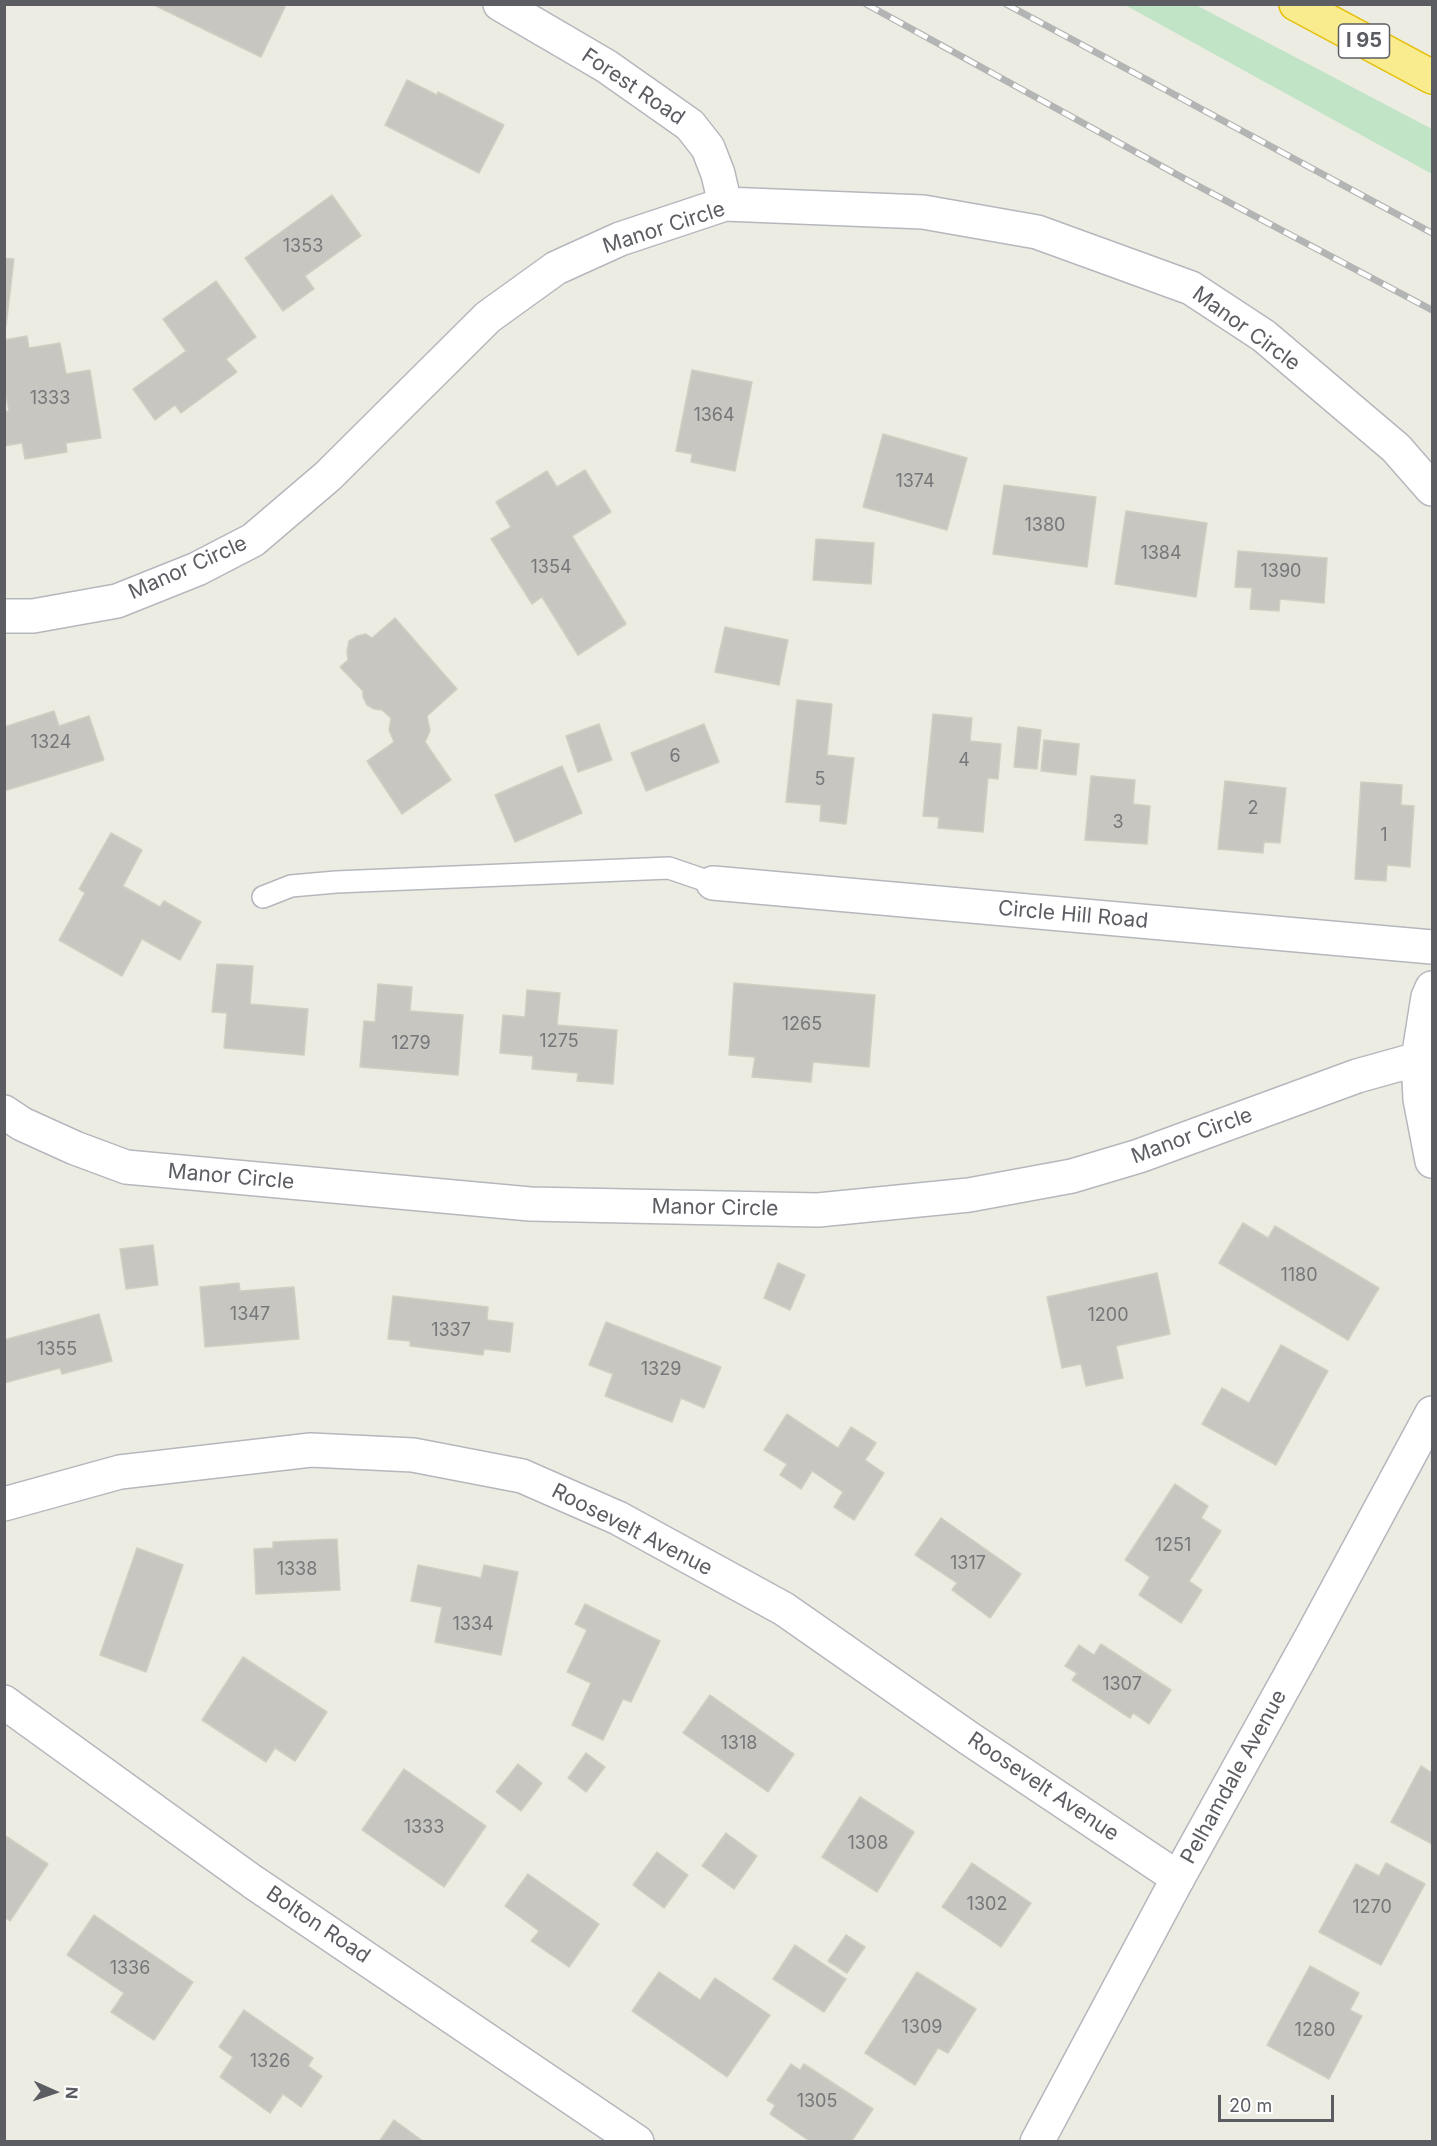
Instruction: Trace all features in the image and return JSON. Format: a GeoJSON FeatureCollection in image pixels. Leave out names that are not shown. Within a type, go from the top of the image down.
{"type":"FeatureCollection","features":[{"type":"Feature","properties":{"kind":"highway","name":"I 95"},"geometry":{"type":"LineString","coordinates":[[1296,4],[1432,77]]}},
{"type":"Feature","properties":{"kind":"street","name":"Forest Road"},"geometry":{"type":"LineString","coordinates":[[500,4],[606,66],[690,125],[708,148],[718,174],[725,204]]}},
{"type":"Feature","properties":{"kind":"street","name":"Manor Circle"},"geometry":{"type":"LineString","coordinates":[[4,615],[33,616],[117,600],[197,569],[254,540],[328,476],[488,317],[546,275],[620,238],[725,204],[922,212],[1037,232],[1191,288],[1264,336],[1396,448],[1432,489]]}},
{"type":"Feature","properties":{"kind":"street","name":"Circle Hill Road"},"geometry":{"type":"LineString","coordinates":[[713,883],[1432,946]]}},
{"type":"Feature","properties":{"kind":"street"},"geometry":{"type":"LineString","coordinates":[[1432,988],[1428,998],[1418,1059],[1420,1100],[1432,1161]]}},
{"type":"Feature","properties":{"kind":"street","name":"Manor Circle"},"geometry":{"type":"LineString","coordinates":[[4,1112],[22,1124],[75,1148],[126,1167],[530,1204],[818,1210],[969,1195],[1072,1176],[1139,1156],[1357,1076],[1418,1059]]}},
{"type":"Feature","properties":{"kind":"street","name":"Pelhamdale Avenue"},"geometry":{"type":"LineString","coordinates":[[1037,2142],[1432,1413]]}},
{"type":"Feature","properties":{"kind":"street","name":"Roosevelt Avenue"},"geometry":{"type":"LineString","coordinates":[[4,1504],[120,1472],[311,1450],[413,1455],[522,1476],[618,1518],[784,1609],[980,1745],[1178,1878]]}},
{"type":"Feature","properties":{"kind":"street","name":"Bolton Road"},"geometry":{"type":"LineString","coordinates":[[4,1702],[254,1882],[637,2142]]}},
{"type":"Feature","properties":{"kind":"lane"},"geometry":{"type":"LineString","coordinates":[[263,897],[291,886],[336,882],[669,868],[713,883]]}},
{"type":"Feature","properties":{"kind":"green space"},"geometry":{"type":"Polygon","coordinates":[[[1125,5],[1196,5],[1432,129],[1432,174],[1125,5]]]}},
{"type":"Feature","properties":{"kind":"building"},"geometry":{"type":"Polygon","coordinates":[[[152,4],[280,4],[285,7],[261,57],[152,4]]]}},
{"type":"Feature","properties":{"kind":"building"},"geometry":{"type":"Polygon","coordinates":[[[407,80],[437,95],[438,92],[504,125],[479,173],[385,125],[407,80]]]}},
{"type":"Feature","properties":{"kind":"building"},"geometry":{"type":"Polygon","coordinates":[[[332,195],[361,236],[305,276],[314,289],[283,311],[245,258],[332,195]]]}},
{"type":"Feature","properties":{"kind":"building"},"geometry":{"type":"Polygon","coordinates":[[[4,258],[14,259],[6,326],[4,326],[4,258]]]}},
{"type":"Feature","properties":{"kind":"building"},"geometry":{"type":"Polygon","coordinates":[[[216,281],[256,337],[226,359],[237,372],[181,413],[175,405],[155,420],[133,389],[186,351],[163,319],[216,281]]]}},
{"type":"Feature","properties":{"kind":"building"},"geometry":{"type":"Polygon","coordinates":[[[27,336],[29,348],[60,343],[66,374],[90,370],[101,438],[66,443],[67,452],[25,459],[22,443],[4,446],[4,412],[9,411],[4,386],[4,340],[27,336]]]}},
{"type":"Feature","properties":{"kind":"building"},"geometry":{"type":"Polygon","coordinates":[[[692,370],[752,382],[735,471],[691,462],[692,454],[676,451],[692,370]]]}},
{"type":"Feature","properties":{"kind":"building"},"geometry":{"type":"Polygon","coordinates":[[[883,434],[967,458],[947,530],[863,507],[883,434]]]}},
{"type":"Feature","properties":{"kind":"building"},"geometry":{"type":"Polygon","coordinates":[[[585,470],[611,512],[572,536],[626,624],[578,655],[542,597],[532,604],[491,539],[511,527],[496,502],[547,471],[557,487],[585,470]]]}},
{"type":"Feature","properties":{"kind":"building"},"geometry":{"type":"Polygon","coordinates":[[[1004,485],[1096,497],[1087,567],[993,554],[1004,485]]]}},
{"type":"Feature","properties":{"kind":"building"},"geometry":{"type":"Polygon","coordinates":[[[1126,511],[1207,523],[1196,597],[1115,584],[1126,511]]]}},
{"type":"Feature","properties":{"kind":"building"},"geometry":{"type":"Polygon","coordinates":[[[816,539],[874,543],[871,584],[813,580],[816,539]]]}},
{"type":"Feature","properties":{"kind":"building"},"geometry":{"type":"Polygon","coordinates":[[[1238,551],[1327,558],[1324,603],[1280,599],[1279,611],[1250,609],[1252,588],[1235,587],[1238,551]]]}},
{"type":"Feature","properties":{"kind":"building"},"geometry":{"type":"Polygon","coordinates":[[[395,618],[457,689],[427,716],[430,731],[425,742],[451,780],[402,814],[367,761],[394,742],[389,730],[391,718],[382,710],[367,705],[363,691],[340,667],[348,660],[349,641],[366,634],[372,638],[395,618]]]}},
{"type":"Feature","properties":{"kind":"building"},"geometry":{"type":"Polygon","coordinates":[[[725,627],[788,640],[779,685],[715,672],[725,627]]]}},
{"type":"Feature","properties":{"kind":"building"},"geometry":{"type":"Polygon","coordinates":[[[797,700],[832,704],[827,755],[854,758],[846,824],[820,821],[821,805],[786,802],[797,700]]]}},
{"type":"Feature","properties":{"kind":"building"},"geometry":{"type":"Polygon","coordinates":[[[54,711],[59,726],[89,716],[104,760],[4,791],[4,727],[54,711]]]}},
{"type":"Feature","properties":{"kind":"building"},"geometry":{"type":"Polygon","coordinates":[[[933,714],[972,718],[970,741],[1001,744],[998,779],[988,778],[983,832],[938,828],[939,817],[923,816],[933,714]]]}},
{"type":"Feature","properties":{"kind":"building"},"geometry":{"type":"Polygon","coordinates":[[[599,724],[612,760],[578,772],[566,736],[599,724]]]}},
{"type":"Feature","properties":{"kind":"building"},"geometry":{"type":"Polygon","coordinates":[[[704,724],[719,762],[646,791],[631,753],[704,724]]]}},
{"type":"Feature","properties":{"kind":"building"},"geometry":{"type":"Polygon","coordinates":[[[1018,727],[1041,730],[1037,769],[1014,767],[1018,727]]]}},
{"type":"Feature","properties":{"kind":"building"},"geometry":{"type":"Polygon","coordinates":[[[1044,740],[1079,744],[1076,775],[1041,771],[1044,740]]]}},
{"type":"Feature","properties":{"kind":"building"},"geometry":{"type":"Polygon","coordinates":[[[562,766],[582,813],[515,842],[495,795],[562,766]]]}},
{"type":"Feature","properties":{"kind":"building"},"geometry":{"type":"Polygon","coordinates":[[[1091,776],[1135,780],[1133,804],[1150,806],[1147,844],[1085,840],[1091,776]]]}},
{"type":"Feature","properties":{"kind":"building"},"geometry":{"type":"Polygon","coordinates":[[[1225,781],[1286,788],[1280,843],[1264,842],[1263,853],[1218,849],[1225,781]]]}},
{"type":"Feature","properties":{"kind":"building"},"geometry":{"type":"Polygon","coordinates":[[[1361,782],[1402,785],[1401,805],[1414,806],[1410,867],[1387,865],[1386,881],[1355,879],[1361,782]]]}},
{"type":"Feature","properties":{"kind":"building"},"geometry":{"type":"Polygon","coordinates":[[[111,833],[142,850],[123,886],[160,907],[164,901],[201,922],[180,960],[142,939],[122,976],[59,940],[85,893],[79,889],[111,833]]]}},
{"type":"Feature","properties":{"kind":"building"},"geometry":{"type":"Polygon","coordinates":[[[217,964],[253,966],[250,1004],[308,1009],[304,1055],[224,1048],[227,1013],[212,1012],[217,964]]]}},
{"type":"Feature","properties":{"kind":"building"},"geometry":{"type":"Polygon","coordinates":[[[734,983],[875,995],[869,1067],[813,1062],[811,1082],[752,1077],[755,1057],[729,1055],[734,983]]]}},
{"type":"Feature","properties":{"kind":"building"},"geometry":{"type":"Polygon","coordinates":[[[378,984],[412,987],[410,1011],[463,1015],[458,1075],[360,1067],[364,1021],[375,1022],[378,984]]]}},
{"type":"Feature","properties":{"kind":"building"},"geometry":{"type":"Polygon","coordinates":[[[527,990],[560,993],[557,1025],[617,1030],[613,1084],[577,1081],[578,1073],[532,1069],[533,1056],[500,1053],[503,1015],[525,1017],[527,990]]]}},
{"type":"Feature","properties":{"kind":"building"},"geometry":{"type":"Polygon","coordinates":[[[1243,1223],[1268,1238],[1275,1226],[1379,1288],[1348,1340],[1219,1263],[1243,1223]]]}},
{"type":"Feature","properties":{"kind":"building"},"geometry":{"type":"Polygon","coordinates":[[[153,1245],[158,1285],[126,1289],[120,1249],[153,1245]]]}},
{"type":"Feature","properties":{"kind":"building"},"geometry":{"type":"Polygon","coordinates":[[[778,1263],[805,1275],[790,1310],[764,1298],[778,1263]]]}},
{"type":"Feature","properties":{"kind":"building"},"geometry":{"type":"Polygon","coordinates":[[[1157,1273],[1170,1334],[1116,1346],[1123,1378],[1086,1386],[1081,1364],[1062,1368],[1047,1297],[1157,1273]]]}},
{"type":"Feature","properties":{"kind":"building"},"geometry":{"type":"Polygon","coordinates":[[[239,1283],[240,1291],[294,1287],[299,1339],[205,1347],[200,1287],[239,1283]]]}},
{"type":"Feature","properties":{"kind":"building"},"geometry":{"type":"Polygon","coordinates":[[[393,1296],[488,1307],[487,1320],[513,1323],[510,1352],[484,1349],[483,1355],[410,1346],[410,1341],[388,1339],[393,1296]]]}},
{"type":"Feature","properties":{"kind":"building"},"geometry":{"type":"Polygon","coordinates":[[[99,1314],[112,1361],[62,1374],[60,1368],[4,1383],[4,1340],[99,1314]]]}},
{"type":"Feature","properties":{"kind":"building"},"geometry":{"type":"Polygon","coordinates":[[[606,1322],[721,1367],[704,1408],[681,1398],[672,1422],[605,1396],[613,1374],[589,1365],[606,1322]]]}},
{"type":"Feature","properties":{"kind":"building"},"geometry":{"type":"Polygon","coordinates":[[[1281,1345],[1328,1371],[1276,1465],[1202,1424],[1222,1388],[1249,1403],[1281,1345]]]}},
{"type":"Feature","properties":{"kind":"building"},"geometry":{"type":"Polygon","coordinates":[[[787,1414],[838,1448],[851,1427],[876,1443],[865,1460],[884,1473],[854,1520],[834,1507],[843,1492],[812,1471],[801,1489],[780,1475],[787,1464],[764,1450],[787,1414]]]}},
{"type":"Feature","properties":{"kind":"building"},"geometry":{"type":"Polygon","coordinates":[[[1175,1484],[1208,1506],[1201,1518],[1221,1531],[1189,1581],[1202,1590],[1181,1623],[1139,1595],[1150,1577],[1125,1560],[1175,1484]]]}},
{"type":"Feature","properties":{"kind":"building"},"geometry":{"type":"Polygon","coordinates":[[[941,1518],[1021,1574],[990,1618],[952,1590],[957,1583],[915,1555],[941,1518]]]}},
{"type":"Feature","properties":{"kind":"building"},"geometry":{"type":"Polygon","coordinates":[[[337,1539],[340,1590],[256,1594],[254,1549],[273,1548],[273,1542],[337,1539]]]}},
{"type":"Feature","properties":{"kind":"building"},"geometry":{"type":"Polygon","coordinates":[[[137,1548],[183,1565],[146,1672],[100,1655],[137,1548]]]}},
{"type":"Feature","properties":{"kind":"building"},"geometry":{"type":"Polygon","coordinates":[[[418,1565],[481,1578],[484,1565],[518,1572],[501,1655],[435,1642],[442,1607],[411,1601],[418,1565]]]}},
{"type":"Feature","properties":{"kind":"building"},"geometry":{"type":"Polygon","coordinates":[[[585,1604],[660,1641],[631,1702],[623,1699],[603,1740],[572,1725],[591,1683],[567,1672],[587,1630],[575,1624],[585,1604]]]}},
{"type":"Feature","properties":{"kind":"building"},"geometry":{"type":"Polygon","coordinates":[[[1101,1644],[1171,1690],[1149,1724],[1133,1713],[1130,1718],[1072,1680],[1077,1673],[1065,1666],[1079,1645],[1094,1655],[1101,1644]]]}},
{"type":"Feature","properties":{"kind":"building"},"geometry":{"type":"Polygon","coordinates":[[[243,1657],[327,1712],[295,1761],[275,1748],[266,1762],[202,1720],[243,1657]]]}},
{"type":"Feature","properties":{"kind":"building"},"geometry":{"type":"Polygon","coordinates":[[[710,1695],[794,1754],[768,1792],[683,1733],[710,1695]]]}},
{"type":"Feature","properties":{"kind":"building"},"geometry":{"type":"Polygon","coordinates":[[[586,1753],[605,1767],[586,1792],[568,1778],[586,1753]]]}},
{"type":"Feature","properties":{"kind":"building"},"geometry":{"type":"Polygon","coordinates":[[[518,1764],[542,1783],[521,1811],[496,1792],[518,1764]]]}},
{"type":"Feature","properties":{"kind":"building"},"geometry":{"type":"Polygon","coordinates":[[[1421,1766],[1432,1773],[1432,1844],[1391,1822],[1421,1766]]]}},
{"type":"Feature","properties":{"kind":"building"},"geometry":{"type":"Polygon","coordinates":[[[404,1769],[486,1826],[444,1887],[362,1830],[404,1769]]]}},
{"type":"Feature","properties":{"kind":"building"},"geometry":{"type":"Polygon","coordinates":[[[860,1797],[914,1832],[877,1892],[822,1857],[860,1797]]]}},
{"type":"Feature","properties":{"kind":"building"},"geometry":{"type":"Polygon","coordinates":[[[726,1833],[757,1856],[734,1889],[702,1866],[726,1833]]]}},
{"type":"Feature","properties":{"kind":"building"},"geometry":{"type":"Polygon","coordinates":[[[4,1835],[48,1864],[10,1921],[4,1917],[4,1835]]]}},
{"type":"Feature","properties":{"kind":"building"},"geometry":{"type":"Polygon","coordinates":[[[657,1852],[688,1875],[664,1908],[633,1885],[657,1852]]]}},
{"type":"Feature","properties":{"kind":"building"},"geometry":{"type":"Polygon","coordinates":[[[972,1863],[1031,1903],[1001,1947],[942,1907],[972,1863]]]}},
{"type":"Feature","properties":{"kind":"building"},"geometry":{"type":"Polygon","coordinates":[[[1386,1863],[1425,1884],[1381,1965],[1319,1932],[1356,1864],[1379,1876],[1386,1863]]]}},
{"type":"Feature","properties":{"kind":"building"},"geometry":{"type":"Polygon","coordinates":[[[528,1874],[599,1924],[569,1967],[531,1941],[539,1931],[505,1906],[528,1874]]]}},
{"type":"Feature","properties":{"kind":"building"},"geometry":{"type":"Polygon","coordinates":[[[94,1915],[193,1982],[154,2040],[111,2012],[124,1993],[67,1955],[94,1915]]]}},
{"type":"Feature","properties":{"kind":"building"},"geometry":{"type":"Polygon","coordinates":[[[846,1935],[865,1947],[847,1973],[828,1961],[846,1935]]]}},
{"type":"Feature","properties":{"kind":"building"},"geometry":{"type":"Polygon","coordinates":[[[795,1945],[846,1979],[824,2012],[773,1979],[795,1945]]]}},
{"type":"Feature","properties":{"kind":"building"},"geometry":{"type":"Polygon","coordinates":[[[1310,1966],[1359,1993],[1350,2010],[1362,2016],[1329,2079],[1267,2045],[1310,1966]]]}},
{"type":"Feature","properties":{"kind":"building"},"geometry":{"type":"Polygon","coordinates":[[[659,1972],[700,2000],[715,1978],[770,2015],[727,2077],[632,2011],[659,1972]]]}},
{"type":"Feature","properties":{"kind":"building"},"geometry":{"type":"Polygon","coordinates":[[[917,1972],[976,2009],[948,2053],[938,2048],[915,2085],[865,2053],[917,1972]]]}},
{"type":"Feature","properties":{"kind":"building"},"geometry":{"type":"Polygon","coordinates":[[[244,2010],[313,2058],[308,2066],[322,2076],[301,2107],[283,2094],[270,2113],[220,2077],[233,2057],[219,2047],[244,2010]]]}},
{"type":"Feature","properties":{"kind":"building"},"geometry":{"type":"Polygon","coordinates":[[[791,2064],[800,2070],[804,2064],[873,2109],[851,2142],[811,2142],[770,2114],[775,2105],[767,2100],[791,2064]]]}},
{"type":"Feature","properties":{"kind":"building"},"geometry":{"type":"Polygon","coordinates":[[[394,2120],[424,2142],[379,2142],[394,2120]]]}},
{"type":"Feature","properties":{"kind":"railway"},"geometry":{"type":"LineString","coordinates":[[866,4],[1185,179],[1432,310]]}},
{"type":"Feature","properties":{"kind":"railway"},"geometry":{"type":"LineString","coordinates":[[1006,4],[1432,233]]}}]}
